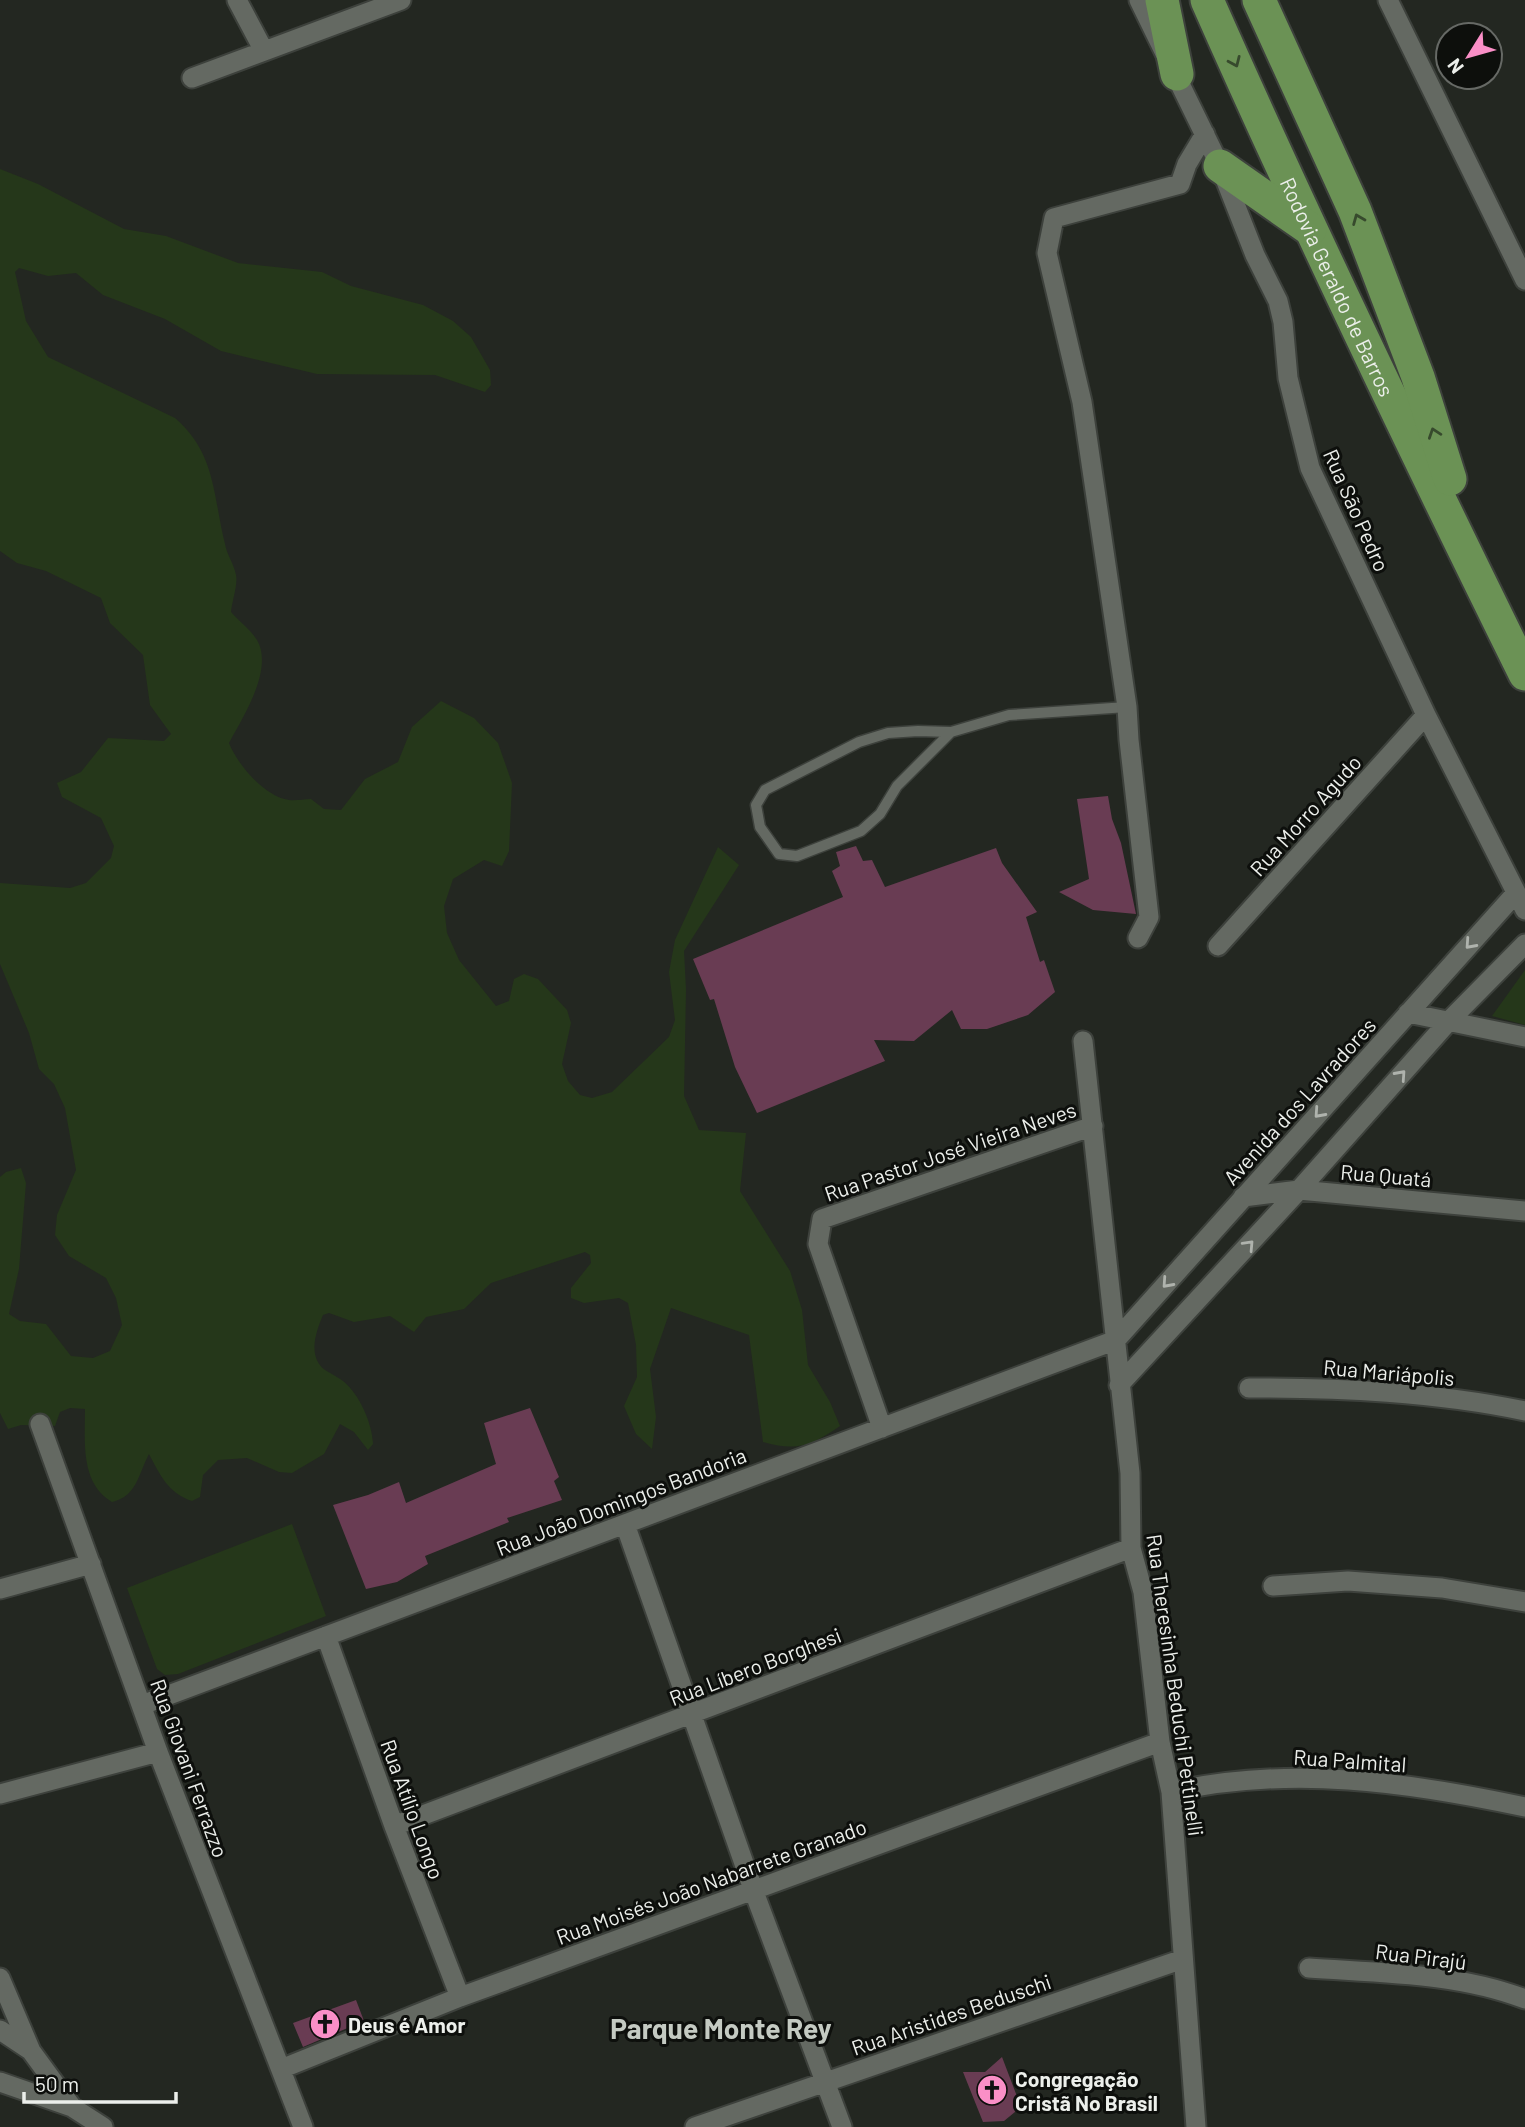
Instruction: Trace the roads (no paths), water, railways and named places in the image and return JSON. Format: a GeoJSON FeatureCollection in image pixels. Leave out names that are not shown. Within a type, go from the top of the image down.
{"type":"FeatureCollection","features":[{"type":"Feature","properties":{"kind":"highway"},"geometry":{"type":"LineString","coordinates":[[1162,0],[1177,74]]}},
{"type":"Feature","properties":{"kind":"highway","name":"Rodovia Geraldo de Barros"},"geometry":{"type":"LineString","coordinates":[[1207,0],[1312,230],[1525,674]]}},
{"type":"Feature","properties":{"kind":"highway","name":"Rodovia Geraldo de Barros"},"geometry":{"type":"LineString","coordinates":[[1259,0],[1355,211],[1404,338],[1455,492],[1473,569]]}},
{"type":"Feature","properties":{"kind":"highway"},"geometry":{"type":"LineString","coordinates":[[1220,166],[1312,230]]}},
{"type":"Feature","properties":{"kind":"street"},"geometry":{"type":"LineString","coordinates":[[237,0],[264,51]]}},
{"type":"Feature","properties":{"kind":"street"},"geometry":{"type":"LineString","coordinates":[[192,78],[401,0]]}},
{"type":"Feature","properties":{"kind":"street","name":"Rua São Pedro"},"geometry":{"type":"LineString","coordinates":[[1139,0],[1220,166],[1255,255],[1278,301],[1289,379],[1310,468],[1426,715],[1520,901]]}},
{"type":"Feature","properties":{"kind":"street"},"geometry":{"type":"LineString","coordinates":[[1388,0],[1525,280]]}},
{"type":"Feature","properties":{"kind":"street"},"geometry":{"type":"LineString","coordinates":[[1138,938],[1149,917],[1127,707],[1082,402],[1047,249],[1054,218],[1180,184],[1187,164],[1205,134]]}},
{"type":"Feature","properties":{"kind":"street","name":"Rua Morro Agudo"},"geometry":{"type":"LineString","coordinates":[[1218,946],[1426,715]]}},
{"type":"Feature","properties":{"kind":"street","name":"Avenida dos Lavradores"},"geometry":{"type":"LineString","coordinates":[[1116,1340],[1408,1013],[1520,901]]}},
{"type":"Feature","properties":{"kind":"street"},"geometry":{"type":"LineString","coordinates":[[1119,1385],[1299,1190],[1448,1022],[1525,944]]}},
{"type":"Feature","properties":{"kind":"street"},"geometry":{"type":"LineString","coordinates":[[1408,1013],[1525,1037]]}},
{"type":"Feature","properties":{"kind":"street","name":"Rua Theresinha Beduchi Pettinelli"},"geometry":{"type":"LineString","coordinates":[[1083,1041],[1130,1473],[1131,1548],[1143,1592],[1160,1742],[1171,1792],[1196,2127]]}},
{"type":"Feature","properties":{"kind":"street","name":"Rua Pastor José Vieira Neves"},"geometry":{"type":"LineString","coordinates":[[882,1427],[818,1244],[822,1219],[1093,1126]]}},
{"type":"Feature","properties":{"kind":"street","name":"Rua Quatá"},"geometry":{"type":"LineString","coordinates":[[1243,1197],[1299,1190],[1525,1211]]}},
{"type":"Feature","properties":{"kind":"street","name":"Rua João Domingos Bandoria"},"geometry":{"type":"LineString","coordinates":[[142,1705],[1116,1340]]}},
{"type":"Feature","properties":{"kind":"street","name":"Rua Mariápolis"},"geometry":{"type":"LineString","coordinates":[[1249,1388],[1314,1388],[1483,1402],[1525,1412]]}},
{"type":"Feature","properties":{"kind":"street","name":"Rua Giovani Ferrazzo"},"geometry":{"type":"LineString","coordinates":[[40,1424],[158,1752],[303,2127]]}},
{"type":"Feature","properties":{"kind":"street"},"geometry":{"type":"LineString","coordinates":[[625,1524],[753,1889],[842,2127]]}},
{"type":"Feature","properties":{"kind":"street","name":"Rua Líbero Borghesi"},"geometry":{"type":"LineString","coordinates":[[394,1826],[1131,1548]]}},
{"type":"Feature","properties":{"kind":"street"},"geometry":{"type":"LineString","coordinates":[[0,1589],[91,1564]]}},
{"type":"Feature","properties":{"kind":"street"},"geometry":{"type":"LineString","coordinates":[[1273,1586],[1348,1581],[1442,1588],[1525,1602]]}},
{"type":"Feature","properties":{"kind":"street","name":"Rua Atílio Longo"},"geometry":{"type":"LineString","coordinates":[[326,1636],[394,1826],[460,1997]]}},
{"type":"Feature","properties":{"kind":"street","name":"Rua Moisés João Nabarrete Granado"},"geometry":{"type":"LineString","coordinates":[[281,2069],[460,1997],[1160,1742]]}},
{"type":"Feature","properties":{"kind":"street"},"geometry":{"type":"LineString","coordinates":[[0,1794],[158,1752]]}},
{"type":"Feature","properties":{"kind":"street","name":"Rua Palmital"},"geometry":{"type":"LineString","coordinates":[[1171,1792],[1203,1784],[1266,1778],[1347,1778],[1455,1792],[1525,1807]]}},
{"type":"Feature","properties":{"kind":"street","name":"Rua Aristides Beduschi"},"geometry":{"type":"LineString","coordinates":[[695,2127],[1183,1959]]}},
{"type":"Feature","properties":{"kind":"street","name":"Rua Pirajú"},"geometry":{"type":"LineString","coordinates":[[1309,1968],[1447,1979],[1503,1990],[1525,1999]]}},
{"type":"Feature","properties":{"kind":"street"},"geometry":{"type":"LineString","coordinates":[[0,1979],[31,2051],[72,2107]]}},
{"type":"Feature","properties":{"kind":"street"},"geometry":{"type":"LineString","coordinates":[[0,2030],[31,2051]]}},
{"type":"Feature","properties":{"kind":"street"},"geometry":{"type":"LineString","coordinates":[[0,2082],[72,2107],[103,2127]]}},
{"type":"Feature","properties":{"kind":"lane"},"geometry":{"type":"LineString","coordinates":[[951,732],[897,786],[880,814],[861,831],[797,856],[779,854],[760,827],[756,805],[765,790],[859,742],[888,733],[951,732],[1009,715],[1127,707]]}},
{"type":"Feature","properties":{"kind":"place","name":"Deus é Amor"},"geometry":{"type":"Point","coordinates":[325,2024]}},
{"type":"Feature","properties":{"kind":"place","name":"Congregação Cristã No Brasil"},"geometry":{"type":"Point","coordinates":[992,2090]}},
{"type":"Feature","properties":{"kind":"district","name":"Parque Monte Rey"},"geometry":{"type":"Point","coordinates":[721,2028]}}]}
